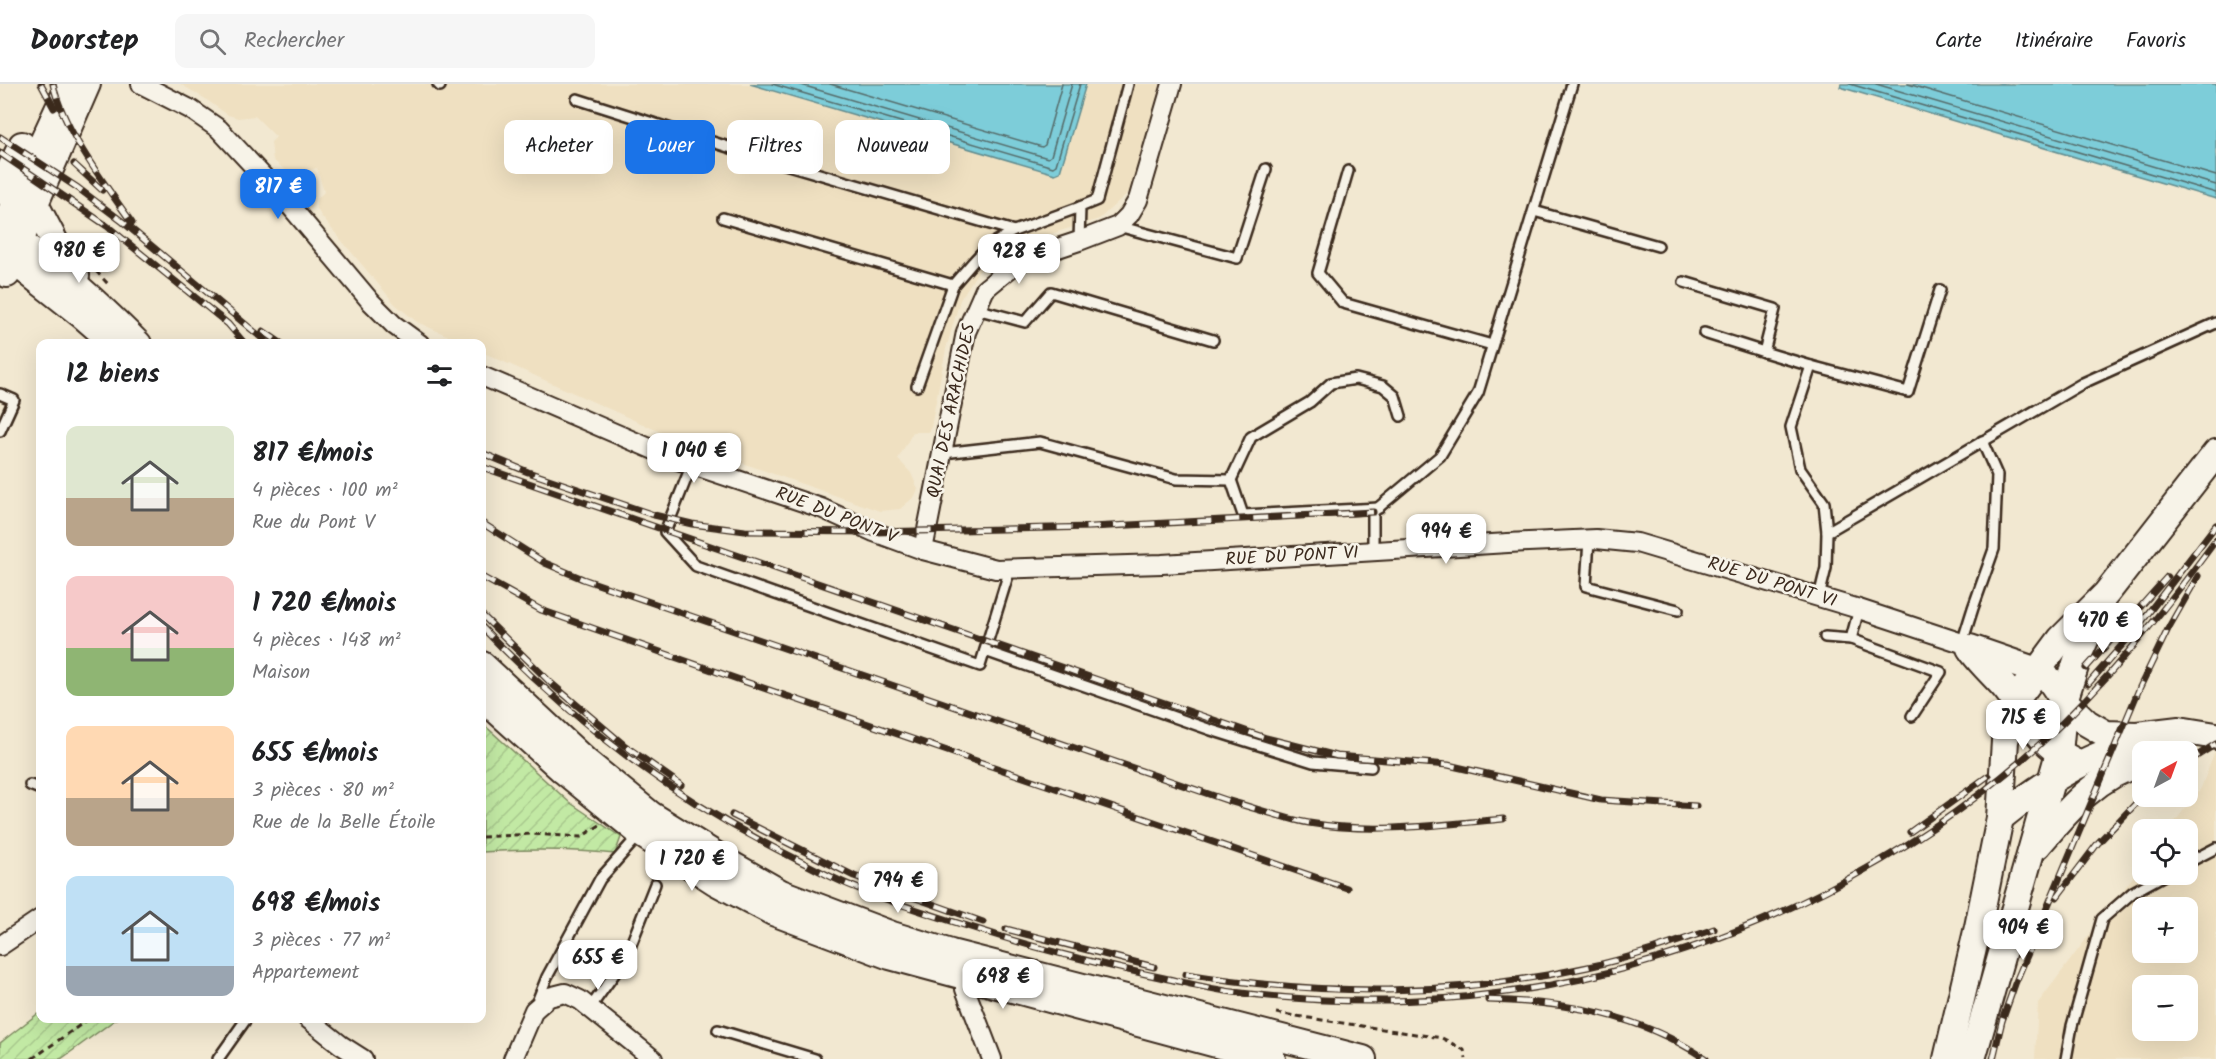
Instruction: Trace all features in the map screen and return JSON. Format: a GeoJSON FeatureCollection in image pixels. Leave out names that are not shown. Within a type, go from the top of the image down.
{"type":"FeatureCollection","features":[{"type":"Feature","properties":{"kind":"main road"},"geometry":{"type":"LineString","coordinates":[[0,191],[54,84]]}},
{"type":"Feature","properties":{"kind":"main road"},"geometry":{"type":"LineString","coordinates":[[4,253],[70,84]]}},
{"type":"Feature","properties":{"kind":"main road"},"geometry":{"type":"LineString","coordinates":[[4,253],[35,204],[87,84]]}},
{"type":"Feature","properties":{"kind":"main road"},"geometry":{"type":"LineString","coordinates":[[35,204],[58,248],[91,298]]}},
{"type":"Feature","properties":{"kind":"main road"},"geometry":{"type":"LineString","coordinates":[[4,253],[33,250],[91,298],[133,339]]}},
{"type":"Feature","properties":{"kind":"main road"},"geometry":{"type":"LineString","coordinates":[[4,253],[86,339]]}},
{"type":"Feature","properties":{"kind":"main road"},"geometry":{"type":"LineString","coordinates":[[4,253],[109,339]]}},
{"type":"Feature","properties":{"kind":"main road"},"geometry":{"type":"LineString","coordinates":[[1947,1059],[1978,927],[2000,818],[2005,741],[2015,701],[2071,627],[2106,594],[2216,453]]}},
{"type":"Feature","properties":{"kind":"main road"},"geometry":{"type":"LineString","coordinates":[[1972,1059],[2052,782],[2070,758],[2064,701],[2080,651],[2106,594]]}},
{"type":"Feature","properties":{"kind":"main road"},"geometry":{"type":"LineString","coordinates":[[1966,646],[2037,671],[2050,680],[2064,701],[2086,723],[2106,734],[2137,735],[2179,730],[2216,736]]}},
{"type":"Feature","properties":{"kind":"main road"},"geometry":{"type":"LineString","coordinates":[[1966,646],[1995,676],[2038,735],[2070,758],[2132,764]]}},
{"type":"Feature","properties":{"kind":"main road"},"geometry":{"type":"LineString","coordinates":[[2037,671],[2080,651]]}},
{"type":"Feature","properties":{"kind":"main road"},"geometry":{"type":"LineString","coordinates":[[486,669],[585,761],[651,815],[781,893],[892,935],[951,953],[1363,1059]]}},
{"type":"Feature","properties":{"kind":"main road"},"geometry":{"type":"LineString","coordinates":[[486,701],[564,771],[640,833],[716,882],[773,912],[890,956],[1272,1059]]}},
{"type":"Feature","properties":{"kind":"main road"},"geometry":{"type":"LineString","coordinates":[[2070,758],[2216,736]]}},
{"type":"Feature","properties":{"kind":"main road"},"geometry":{"type":"LineString","coordinates":[[2198,745],[2216,736]]}},
{"type":"Feature","properties":{"kind":"main road"},"geometry":{"type":"LineString","coordinates":[[2032,852],[2080,798],[2099,782],[2132,766]]}},
{"type":"Feature","properties":{"kind":"main road"},"geometry":{"type":"LineString","coordinates":[[2000,818],[2022,800],[2052,782]]}},
{"type":"Feature","properties":{"kind":"street"},"geometry":{"type":"LineString","coordinates":[[141,84],[190,109],[219,129],[286,201],[371,302],[394,325],[413,339]]}},
{"type":"Feature","properties":{"kind":"street","name":"QUAI DES ARACHIDES"},"geometry":{"type":"LineString","coordinates":[[923,550],[944,453],[966,332],[985,289],[1019,261],[1079,242],[1118,226],[1129,215],[1138,200],[1172,84]]}},
{"type":"Feature","properties":{"kind":"street","name":"RUE DU PONT V"},"geometry":{"type":"LineString","coordinates":[[486,378],[692,464],[822,508],[874,532],[923,550]]}},
{"type":"Feature","properties":{"kind":"street","name":"RUE DU PONT VI"},"geometry":{"type":"LineString","coordinates":[[923,550],[996,569],[1010,569],[1162,564],[1589,540],[1637,543],[1859,609],[1966,646]]}},
{"type":"Feature","properties":{"kind":"street"},"geometry":{"type":"LineString","coordinates":[[0,946],[36,922]]}},
{"type":"Feature","properties":{"kind":"street"},"geometry":{"type":"LineString","coordinates":[[965,977],[965,989],[992,1059]]}},
{"type":"Feature","properties":{"kind":"street"},"geometry":{"type":"LineString","coordinates":[[513,1059],[534,1010],[549,997],[565,993],[580,1000],[653,1059]]}},
{"type":"Feature","properties":{"kind":"street"},"geometry":{"type":"LineString","coordinates":[[313,1023],[363,1059]]}},
{"type":"Feature","properties":{"kind":"lane"},"geometry":{"type":"LineString","coordinates":[[917,386],[953,285],[987,247],[1014,231],[1097,200],[1128,84]]}},
{"type":"Feature","properties":{"kind":"lane"},"geometry":{"type":"LineString","coordinates":[[1373,552],[1373,512],[1440,456],[1478,393],[1572,84]]}},
{"type":"Feature","properties":{"kind":"lane"},"geometry":{"type":"LineString","coordinates":[[578,99],[744,152],[1014,231]]}},
{"type":"Feature","properties":{"kind":"lane"},"geometry":{"type":"LineString","coordinates":[[1118,226],[1238,258],[1266,169]]}},
{"type":"Feature","properties":{"kind":"lane"},"geometry":{"type":"LineString","coordinates":[[1348,171],[1318,273],[1343,303],[1492,345]]}},
{"type":"Feature","properties":{"kind":"lane"},"geometry":{"type":"LineString","coordinates":[[1079,242],[1080,207]]}},
{"type":"Feature","properties":{"kind":"lane"},"geometry":{"type":"LineString","coordinates":[[1534,211],[1658,246]]}},
{"type":"Feature","properties":{"kind":"lane"},"geometry":{"type":"LineString","coordinates":[[723,218],[953,285]]}},
{"type":"Feature","properties":{"kind":"lane"},"geometry":{"type":"LineString","coordinates":[[1684,282],[1775,309],[1764,352]]}},
{"type":"Feature","properties":{"kind":"lane"},"geometry":{"type":"LineString","coordinates":[[1704,333],[1811,366],[1908,392],[1940,290]]}},
{"type":"Feature","properties":{"kind":"lane"},"geometry":{"type":"LineString","coordinates":[[976,309],[1025,322],[1051,292],[1213,340]]}},
{"type":"Feature","properties":{"kind":"lane"},"geometry":{"type":"LineString","coordinates":[[1827,532],[2083,383],[2216,323]]}},
{"type":"Feature","properties":{"kind":"lane"},"geometry":{"type":"LineString","coordinates":[[1811,366],[1791,428],[1800,469],[1824,503],[1827,532],[1826,568],[1819,597]]}},
{"type":"Feature","properties":{"kind":"lane"},"geometry":{"type":"LineString","coordinates":[[1379,508],[1243,515],[1231,480],[1251,436],[1310,402],[1331,383],[1356,379],[1383,386],[1395,396],[1401,416]]}},
{"type":"Feature","properties":{"kind":"lane"},"geometry":{"type":"LineString","coordinates":[[0,394],[14,400],[0,431]]}},
{"type":"Feature","properties":{"kind":"lane"},"geometry":{"type":"LineString","coordinates":[[1966,646],[1994,549],[1997,474],[1982,441]]}},
{"type":"Feature","properties":{"kind":"lane"},"geometry":{"type":"LineString","coordinates":[[944,453],[1040,442],[1176,479],[1231,480]]}},
{"type":"Feature","properties":{"kind":"lane"},"geometry":{"type":"LineString","coordinates":[[692,464],[665,532],[696,566],[980,666],[1010,569]]}},
{"type":"Feature","properties":{"kind":"lane"},"geometry":{"type":"LineString","coordinates":[[1589,540],[1586,586],[1678,610]]}},
{"type":"Feature","properties":{"kind":"lane"},"geometry":{"type":"LineString","coordinates":[[1851,639],[1859,609]]}},
{"type":"Feature","properties":{"kind":"lane"},"geometry":{"type":"LineString","coordinates":[[1825,637],[1851,639],[1941,672],[1912,716]]}},
{"type":"Feature","properties":{"kind":"lane"},"geometry":{"type":"LineString","coordinates":[[985,651],[1211,730],[1313,762],[1371,767]]}},
{"type":"Feature","properties":{"kind":"lane"},"geometry":{"type":"LineString","coordinates":[[30,785],[36,787]]}},
{"type":"Feature","properties":{"kind":"lane"},"geometry":{"type":"LineString","coordinates":[[534,1010],[547,977],[600,879],[640,833]]}},
{"type":"Feature","properties":{"kind":"lane"},"geometry":{"type":"LineString","coordinates":[[2198,857],[2216,848]]}},
{"type":"Feature","properties":{"kind":"lane"},"geometry":{"type":"LineString","coordinates":[[590,1008],[630,947],[655,884]]}},
{"type":"Feature","properties":{"kind":"lane"},"geometry":{"type":"LineString","coordinates":[[2066,1059],[2072,1026],[2102,919],[2133,892],[2146,885]]}},
{"type":"Feature","properties":{"kind":"lane"},"geometry":{"type":"LineString","coordinates":[[218,1059],[243,1023]]}},
{"type":"Feature","properties":{"kind":"lane"},"geometry":{"type":"LineString","coordinates":[[718,1030],[815,1059]]}},
{"type":"Feature","properties":{"kind":"path"},"geometry":{"type":"LineString","coordinates":[[486,837],[532,834],[581,837],[616,814]]}},
{"type":"Feature","properties":{"kind":"path"},"geometry":{"type":"LineString","coordinates":[[1271,1013],[1442,1038],[1464,1050],[1466,1059]]}},
{"type":"Feature","properties":{"kind":"path"},"geometry":{"type":"LineString","coordinates":[[32,1059],[83,1023]]}},
{"type":"Feature","properties":{"kind":"shaded area"},"geometry":{"type":"Polygon","coordinates":[[[180,84],[750,84],[872,120],[835,120],[835,174],[950,174],[950,143],[1055,174],[1060,171],[1086,84],[1160,84],[1130,191],[1099,219],[1015,245],[996,256],[977,273],[960,300],[946,349],[930,432],[913,432],[898,459],[911,473],[918,489],[915,496],[900,509],[880,511],[685,443],[486,354],[486,339],[455,339],[417,322],[395,304],[321,216],[316,207],[316,200],[324,192],[317,168],[294,174],[285,170],[273,160],[271,142],[276,137],[255,116],[238,118],[228,115],[180,84]]]}},
{"type":"Feature","properties":{"kind":"shaded area"},"geometry":{"type":"Polygon","coordinates":[[[2216,749],[2216,1059],[2035,1059],[2038,1003],[2132,878],[2132,885],[2198,885],[2198,819],[2177,819],[2186,807],[2198,807],[2198,792],[2216,749]]]}},
{"type":"Feature","properties":{"kind":"green space"},"geometry":{"type":"Polygon","coordinates":[[[486,727],[569,802],[621,837],[615,854],[515,850],[486,852],[486,727]]]}},
{"type":"Feature","properties":{"kind":"green space"},"geometry":{"type":"Polygon","coordinates":[[[36,1015],[36,1023],[110,1023],[61,1059],[0,1059],[0,1043],[36,1015]]]}},
{"type":"Feature","properties":{"kind":"water"},"geometry":{"type":"Polygon","coordinates":[[[750,84],[1086,84],[1060,172],[1055,174],[950,143],[950,120],[872,120],[750,84]]]}},
{"type":"Feature","properties":{"kind":"water"},"geometry":{"type":"Polygon","coordinates":[[[1841,84],[2216,84],[2216,199],[1840,87],[1841,84]]]}},
{"type":"Feature","properties":{"kind":"railway"},"geometry":{"type":"LineString","coordinates":[[41,84],[54,108]]}},
{"type":"Feature","properties":{"kind":"railway"},"geometry":{"type":"LineString","coordinates":[[53,84],[58,102],[75,138],[132,223]]}},
{"type":"Feature","properties":{"kind":"railway"},"geometry":{"type":"LineString","coordinates":[[0,137],[78,188],[123,222],[263,339]]}},
{"type":"Feature","properties":{"kind":"railway"},"geometry":{"type":"LineString","coordinates":[[0,153],[107,226],[228,324],[241,339]]}},
{"type":"Feature","properties":{"kind":"railway"},"geometry":{"type":"LineString","coordinates":[[74,164],[102,190]]}},
{"type":"Feature","properties":{"kind":"railway"},"geometry":{"type":"LineString","coordinates":[[263,331],[275,339]]}},
{"type":"Feature","properties":{"kind":"railway"},"geometry":{"type":"LineString","coordinates":[[486,455],[528,472],[654,515],[692,524],[745,531],[874,532],[1092,527],[1373,512]]}},
{"type":"Feature","properties":{"kind":"railway"},"geometry":{"type":"LineString","coordinates":[[486,468],[1266,738],[1337,756],[1448,765],[1601,800],[1696,806]]}},
{"type":"Feature","properties":{"kind":"railway"},"geometry":{"type":"LineString","coordinates":[[2088,684],[2136,629],[2216,525]]}},
{"type":"Feature","properties":{"kind":"railway"},"geometry":{"type":"LineString","coordinates":[[486,526],[545,563],[583,579],[1229,801],[1279,816],[1309,823],[1357,828],[1455,824],[1503,819]]}},
{"type":"Feature","properties":{"kind":"railway"},"geometry":{"type":"LineString","coordinates":[[486,631],[553,696],[590,727],[667,784],[750,835],[849,885],[910,908],[1040,948],[1207,988],[1320,1000],[1407,1001],[1495,994],[1581,979],[1644,963],[1706,943],[1766,919],[1826,891],[1883,859],[1938,824],[1990,786],[2065,721],[2133,646],[2216,540]]}},
{"type":"Feature","properties":{"kind":"railway"},"geometry":{"type":"LineString","coordinates":[[1993,1059],[2002,1021],[2015,984],[2140,687],[2169,627],[2198,576]]}},
{"type":"Feature","properties":{"kind":"railway"},"geometry":{"type":"LineString","coordinates":[[2086,668],[2167,577]]}},
{"type":"Feature","properties":{"kind":"railway"},"geometry":{"type":"LineString","coordinates":[[486,579],[541,610],[1347,888]]}},
{"type":"Feature","properties":{"kind":"railway"},"geometry":{"type":"LineString","coordinates":[[486,619],[552,684],[624,745],[681,785]]}},
{"type":"Feature","properties":{"kind":"railway"},"geometry":{"type":"LineString","coordinates":[[2198,755],[2216,744]]}},
{"type":"Feature","properties":{"kind":"railway"},"geometry":{"type":"LineString","coordinates":[[1910,832],[1988,776]]}},
{"type":"Feature","properties":{"kind":"railway"},"geometry":{"type":"LineString","coordinates":[[2057,897],[2098,843],[2132,807]]}},
{"type":"Feature","properties":{"kind":"railway"},"geometry":{"type":"LineString","coordinates":[[732,815],[854,876],[983,922]]}},
{"type":"Feature","properties":{"kind":"railway"},"geometry":{"type":"LineString","coordinates":[[1006,929],[1154,967]]}},
{"type":"Feature","properties":{"kind":"railway"},"geometry":{"type":"LineString","coordinates":[[1186,974],[1237,981],[1338,989],[1387,990],[1487,984],[1588,967],[1636,955],[1714,929]]}},
{"type":"Feature","properties":{"kind":"railway"},"geometry":{"type":"LineString","coordinates":[[1488,1000],[1546,1004],[1602,1013],[1654,1031],[1706,1059]]}}]}
